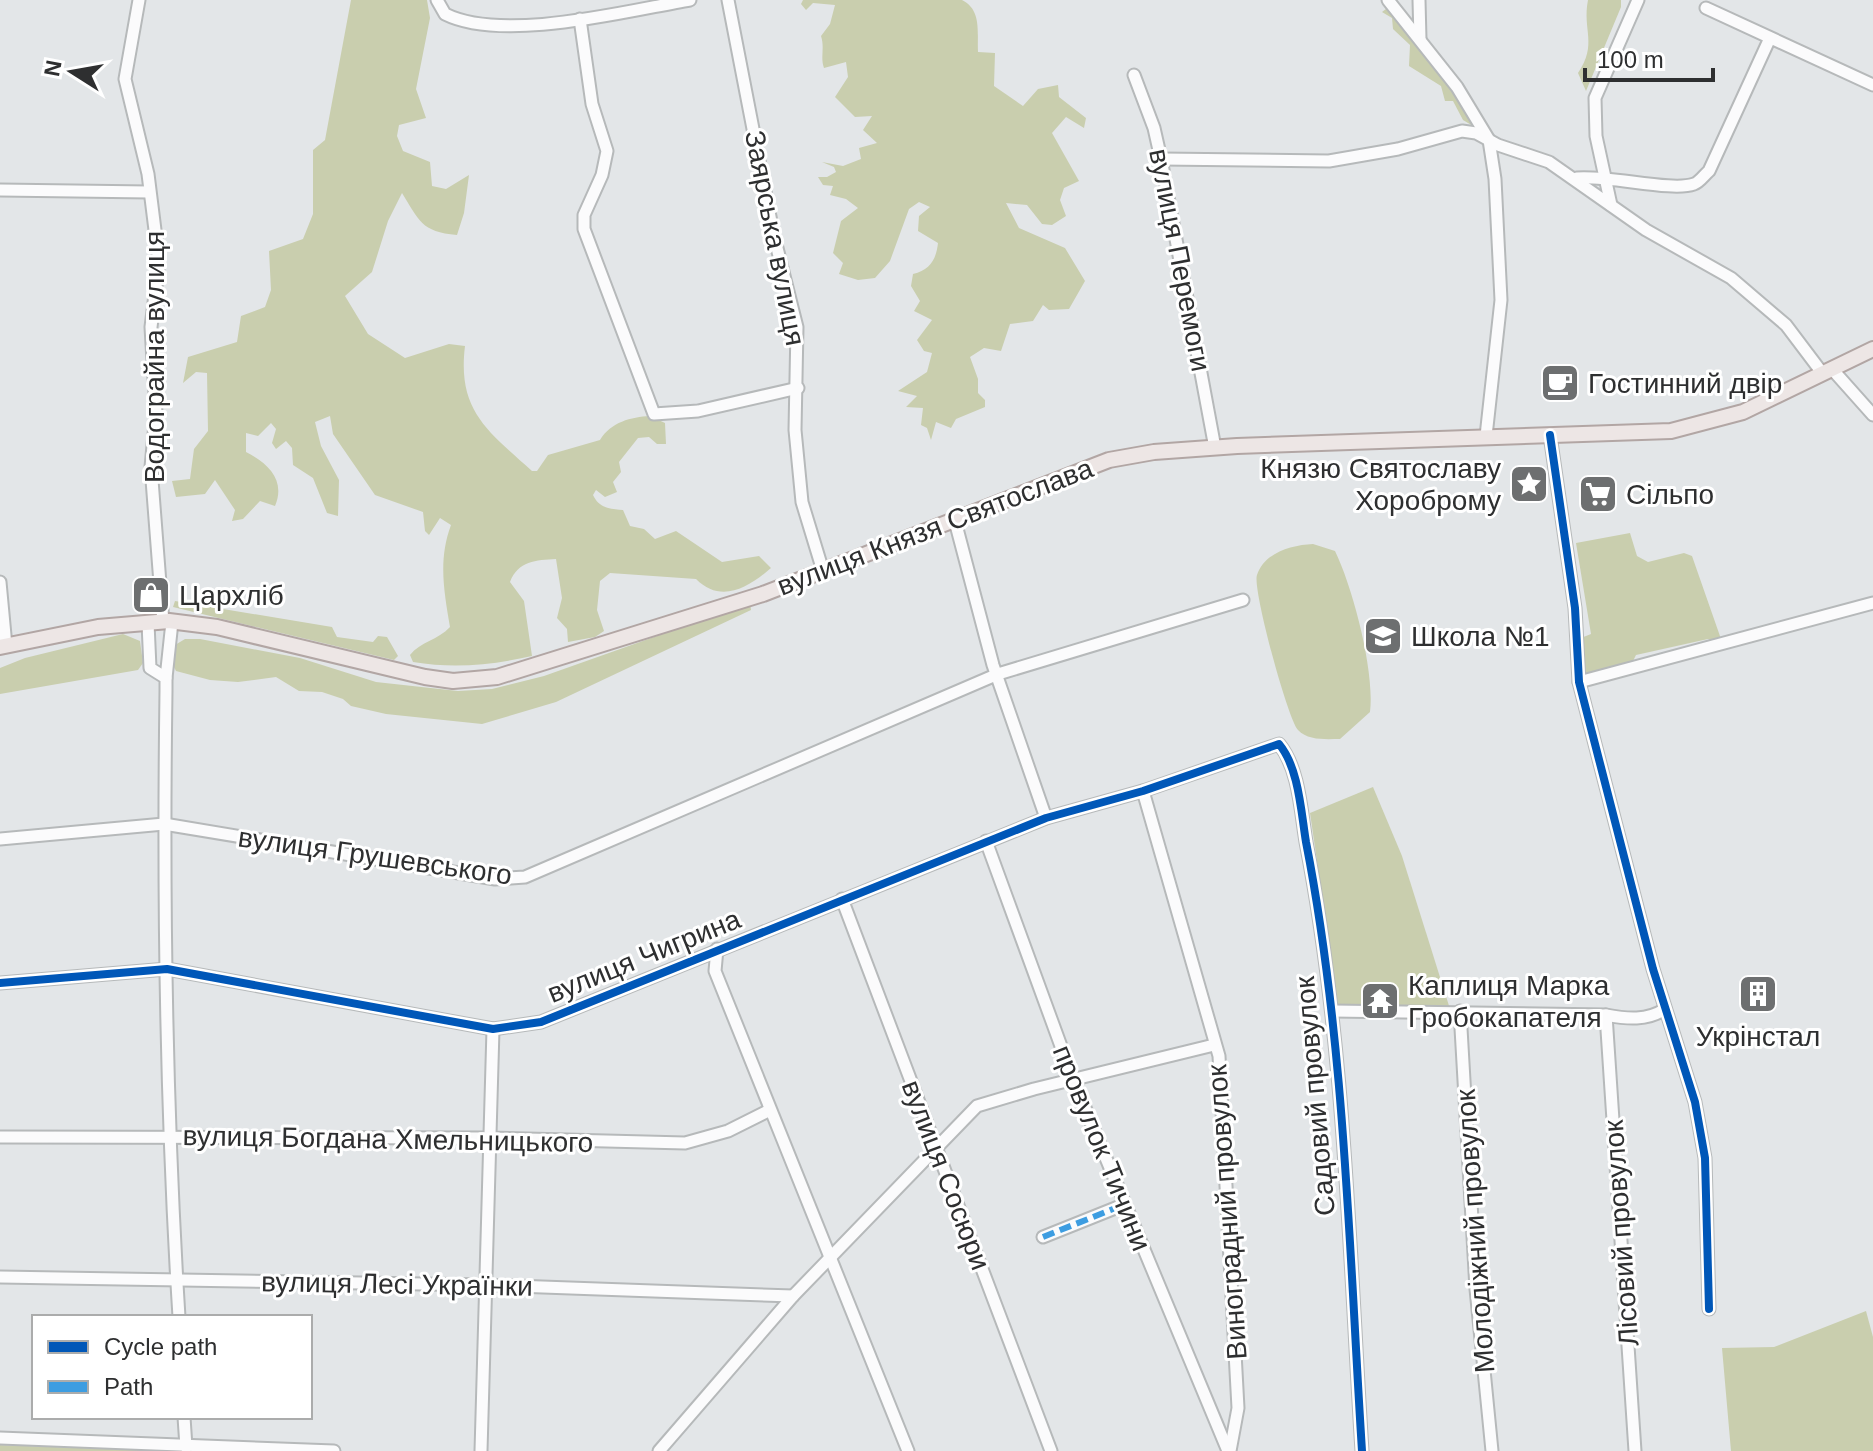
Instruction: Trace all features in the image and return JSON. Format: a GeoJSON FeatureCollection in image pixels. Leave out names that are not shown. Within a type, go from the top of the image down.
{"type":"FeatureCollection","features":[{"type":"Feature","properties":{"kind":"main road","name":"вулиця Князя Святослава"},"geometry":{"type":"LineString","coordinates":[[3,646],[98,627],[168,622],[217,627],[453,681],[497,677],[554,661],[823,571],[1109,460],[1154,452],[1215,448],[1486,436],[1631,434],[1698,427],[1743,412],[1873,349]]}},
{"type":"Feature","properties":{"kind":"street","name":"Водограйна вулиця"},"geometry":{"type":"LineString","coordinates":[[139,0],[125,79],[149,192],[159,262],[151,327],[156,413],[151,467],[168,622],[164,824],[171,1137],[179,1315]]}},
{"type":"Feature","properties":{"kind":"street"},"geometry":{"type":"LineString","coordinates":[[437,0],[445,14],[475,26],[580,19],[690,0]]}},
{"type":"Feature","properties":{"kind":"street","name":"Заярська вулиця"},"geometry":{"type":"LineString","coordinates":[[728,0],[773,232],[797,327],[795,430],[802,502],[823,571]]}},
{"type":"Feature","properties":{"kind":"street"},"geometry":{"type":"LineString","coordinates":[[1388,0],[1457,87],[1489,140],[1495,179],[1501,300],[1486,436]]}},
{"type":"Feature","properties":{"kind":"street"},"geometry":{"type":"LineString","coordinates":[[1419,0],[1420,39]]}},
{"type":"Feature","properties":{"kind":"street"},"geometry":{"type":"LineString","coordinates":[[1611,205],[1602,176],[1596,136],[1595,98],[1638,0]]}},
{"type":"Feature","properties":{"kind":"street"},"geometry":{"type":"LineString","coordinates":[[1706,8],[1873,85]]}},
{"type":"Feature","properties":{"kind":"street"},"geometry":{"type":"LineString","coordinates":[[580,19],[592,104],[607,151],[602,175],[584,215],[584,229],[654,414],[698,411],[798,388]]}},
{"type":"Feature","properties":{"kind":"street"},"geometry":{"type":"LineString","coordinates":[[1577,178],[1602,176],[1677,186],[1696,184],[1709,171],[1770,38]]}},
{"type":"Feature","properties":{"kind":"street","name":"вулиця Перемоги"},"geometry":{"type":"LineString","coordinates":[[1134,75],[1154,128],[1161,159],[1215,448]]}},
{"type":"Feature","properties":{"kind":"street"},"geometry":{"type":"LineString","coordinates":[[1161,159],[1303,163],[1398,149],[1462,131],[1542,158],[1577,178],[1646,230],[1731,278],[1786,325],[1827,372],[1873,415]]}},
{"type":"Feature","properties":{"kind":"street"},"geometry":{"type":"LineString","coordinates":[[0,190],[149,192]]}},
{"type":"Feature","properties":{"kind":"street"},"geometry":{"type":"LineString","coordinates":[[1550,435],[1575,608],[1579,682],[1665,1009],[1695,1102],[1705,1158],[1709,1309]]}},
{"type":"Feature","properties":{"kind":"street"},"geometry":{"type":"LineString","coordinates":[[955,521],[998,674],[1046,818]]}},
{"type":"Feature","properties":{"kind":"street"},"geometry":{"type":"LineString","coordinates":[[0,582],[3,646]]}},
{"type":"Feature","properties":{"kind":"street","name":"вулиця Грушевського"},"geometry":{"type":"LineString","coordinates":[[0,839],[164,824],[495,879],[525,877],[998,674],[1243,600]]}},
{"type":"Feature","properties":{"kind":"street"},"geometry":{"type":"LineString","coordinates":[[1579,682],[1873,603]]}},
{"type":"Feature","properties":{"kind":"street"},"geometry":{"type":"LineString","coordinates":[[148,623],[150,668],[166,678]]}},
{"type":"Feature","properties":{"kind":"street","name":"вулиця Чигрина"},"geometry":{"type":"LineString","coordinates":[[0,983],[167,969],[493,1029],[541,1022],[1046,818],[1143,791],[1279,744]]}},
{"type":"Feature","properties":{"kind":"street","name":"Садовий провулок"},"geometry":{"type":"LineString","coordinates":[[1279,744],[1293,774],[1305,832],[1333,1011],[1362,1451]]}},
{"type":"Feature","properties":{"kind":"street","name":"Виноградний провулок"},"geometry":{"type":"LineString","coordinates":[[1143,791],[1219,1056],[1238,1408],[1229,1451]]}},
{"type":"Feature","properties":{"kind":"street","name":"провулок Тичини"},"geometry":{"type":"LineString","coordinates":[[986,841],[1073,1079],[1123,1205],[1229,1451]]}},
{"type":"Feature","properties":{"kind":"street","name":"вулиця Сосюри"},"geometry":{"type":"LineString","coordinates":[[842,899],[1051,1451]]}},
{"type":"Feature","properties":{"kind":"street"},"geometry":{"type":"LineString","coordinates":[[717,949],[715,971],[908,1451]]}},
{"type":"Feature","properties":{"kind":"street"},"geometry":{"type":"LineString","coordinates":[[1333,1011],[1460,1011],[1649,1018],[1665,1009]]}},
{"type":"Feature","properties":{"kind":"street","name":"Молодіжний провулок"},"geometry":{"type":"LineString","coordinates":[[1460,1011],[1476,1289],[1492,1451]]}},
{"type":"Feature","properties":{"kind":"street","name":"Лісовий провулок"},"geometry":{"type":"LineString","coordinates":[[1606,1015],[1635,1451]]}},
{"type":"Feature","properties":{"kind":"street"},"geometry":{"type":"LineString","coordinates":[[481,1451],[493,1029]]}},
{"type":"Feature","properties":{"kind":"street"},"geometry":{"type":"LineString","coordinates":[[659,1451],[793,1296],[977,1106],[1214,1045]]}},
{"type":"Feature","properties":{"kind":"street","name":"вулиця Богдана Хмельницького"},"geometry":{"type":"LineString","coordinates":[[0,1137],[490,1138],[685,1143],[728,1131],[770,1110]]}},
{"type":"Feature","properties":{"kind":"street"},"geometry":{"type":"LineString","coordinates":[[1043,1237],[1123,1205]]}},
{"type":"Feature","properties":{"kind":"street","name":"вулиця Лесі Українки"},"geometry":{"type":"LineString","coordinates":[[0,1277],[485,1285],[793,1296]]}},
{"type":"Feature","properties":{"kind":"street"},"geometry":{"type":"LineString","coordinates":[[184,1419],[186,1447]]}},
{"type":"Feature","properties":{"kind":"street"},"geometry":{"type":"LineString","coordinates":[[0,1438],[334,1451]]}},
{"type":"Feature","properties":{"kind":"green space"},"geometry":{"type":"Polygon","coordinates":[[[351,0],[427,0],[430,18],[416,89],[426,118],[399,125],[397,136],[403,151],[430,162],[432,186],[446,189],[469,175],[464,213],[457,235],[428,228],[402,193],[388,221],[372,272],[345,296],[368,334],[405,358],[449,344],[465,346],[464,368],[471,404],[489,431],[532,471],[537,471],[548,455],[600,440],[622,422],[650,416],[665,423],[666,444],[657,444],[649,437],[638,438],[619,462],[621,472],[613,482],[617,492],[605,497],[596,490],[593,495],[595,499],[609,508],[623,510],[630,526],[644,529],[655,539],[676,531],[722,562],[759,556],[771,568],[753,582],[725,592],[705,587],[696,579],[610,573],[600,581],[597,610],[604,631],[595,637],[568,642],[567,629],[557,618],[562,598],[556,559],[535,561],[518,570],[510,582],[524,601],[532,656],[473,665],[413,662],[410,655],[414,651],[450,627],[443,563],[451,525],[440,518],[429,535],[425,531],[423,512],[375,495],[333,434],[330,416],[315,422],[321,446],[339,480],[338,516],[327,513],[313,478],[293,465],[292,448],[286,441],[276,449],[272,443],[276,429],[271,423],[258,436],[246,433],[246,452],[273,473],[278,488],[275,506],[260,501],[243,519],[232,521],[235,510],[215,480],[205,494],[176,497],[172,481],[190,479],[194,449],[208,431],[207,373],[196,372],[183,383],[188,357],[237,342],[241,316],[265,307],[271,290],[269,251],[303,239],[313,214],[313,150],[325,140],[351,0]]]}},
{"type":"Feature","properties":{"kind":"green space"},"geometry":{"type":"Polygon","coordinates":[[[803,0],[962,0],[976,16],[978,52],[995,53],[994,86],[1023,106],[1038,89],[1058,85],[1059,97],[1086,118],[1084,128],[1066,117],[1052,133],[1079,181],[1064,188],[1060,200],[1066,216],[1052,225],[1042,224],[1027,205],[1006,203],[1019,228],[1065,248],[1085,281],[1069,309],[1049,310],[1043,305],[1033,321],[1010,324],[1001,351],[984,348],[970,357],[978,379],[978,393],[985,400],[985,407],[956,419],[951,428],[936,422],[931,440],[927,428],[921,425],[923,408],[906,407],[917,396],[898,391],[927,372],[932,353],[924,351],[917,340],[932,320],[914,311],[920,301],[911,286],[913,274],[928,267],[937,249],[938,243],[918,231],[919,216],[930,207],[919,202],[909,209],[890,261],[875,278],[858,280],[839,274],[843,263],[833,253],[841,221],[858,208],[846,199],[830,195],[833,186],[823,185],[818,177],[827,177],[836,172],[834,167],[822,162],[843,166],[861,159],[859,148],[877,143],[863,130],[872,116],[855,117],[835,97],[848,77],[846,62],[824,68],[821,36],[830,24],[835,5],[813,3],[806,10],[801,4],[803,0]]]}},
{"type":"Feature","properties":{"kind":"green space"},"geometry":{"type":"Polygon","coordinates":[[[1588,0],[1621,0],[1621,7],[1586,91],[1578,73],[1587,54],[1588,0]]]}},
{"type":"Feature","properties":{"kind":"green space"},"geometry":{"type":"Polygon","coordinates":[[[1390,6],[1454,88],[1478,129],[1463,120],[1453,101],[1445,101],[1441,86],[1409,66],[1410,45],[1393,29],[1392,18],[1382,12],[1390,6]]]}},
{"type":"Feature","properties":{"kind":"green space"},"geometry":{"type":"Polygon","coordinates":[[[1630,533],[1637,556],[1648,562],[1684,553],[1692,556],[1721,639],[1716,643],[1708,639],[1636,655],[1632,663],[1586,673],[1581,638],[1591,634],[1576,543],[1630,533]]]}},
{"type":"Feature","properties":{"kind":"green space"},"geometry":{"type":"Polygon","coordinates":[[[1313,544],[1335,551],[1355,608],[1366,653],[1370,712],[1340,739],[1312,738],[1302,734],[1293,721],[1279,680],[1257,585],[1261,567],[1272,556],[1287,548],[1313,544]]]}},
{"type":"Feature","properties":{"kind":"green space"},"geometry":{"type":"Polygon","coordinates":[[[175,601],[332,627],[337,637],[373,642],[378,636],[387,637],[398,656],[394,660],[173,607],[175,601]]]}},
{"type":"Feature","properties":{"kind":"green space"},"geometry":{"type":"Polygon","coordinates":[[[750,603],[751,610],[556,702],[482,724],[386,714],[351,706],[343,699],[322,692],[299,691],[276,677],[238,682],[210,680],[176,671],[172,663],[175,645],[185,639],[200,639],[300,658],[376,682],[458,691],[492,689],[544,676],[750,603]]]}},
{"type":"Feature","properties":{"kind":"green space"},"geometry":{"type":"Polygon","coordinates":[[[123,634],[140,641],[143,663],[138,670],[0,694],[0,668],[25,658],[123,634]]]}},
{"type":"Feature","properties":{"kind":"green space"},"geometry":{"type":"Polygon","coordinates":[[[1373,787],[1402,856],[1450,1009],[1338,1005],[1310,813],[1373,787]]]}},
{"type":"Feature","properties":{"kind":"green space"},"geometry":{"type":"Polygon","coordinates":[[[1866,1311],[1873,1337],[1873,1451],[1731,1451],[1722,1348],[1774,1347],[1866,1311]]]}},
{"type":"Feature","properties":{"kind":"green space"},"geometry":{"type":"Polygon","coordinates":[[[0,1445],[163,1451],[0,1451],[0,1445]]]}},
{"type":"Feature","properties":{"kind":"marked path"},"geometry":{"type":"LineString","coordinates":[[1043,1237],[1123,1205]]}},
{"type":"Feature","properties":{"kind":"cycle path"},"geometry":{"type":"LineString","coordinates":[[1550,435],[1575,608],[1579,682],[1653,969],[1695,1102],[1705,1158],[1709,1309]]}},
{"type":"Feature","properties":{"kind":"cycle path"},"geometry":{"type":"LineString","coordinates":[[0,983],[167,969],[493,1029],[541,1022],[1046,818],[1143,791],[1279,744],[1291,765],[1298,791],[1329,993],[1344,1145],[1362,1451]]}},
{"type":"Feature","properties":{"kind":"place","name":"Гостинний двір"},"geometry":{"type":"Point","coordinates":[1560,383]}},
{"type":"Feature","properties":{"kind":"place","name":"Князю Святославу Хороброму"},"geometry":{"type":"Point","coordinates":[1529,484]}},
{"type":"Feature","properties":{"kind":"place","name":"Сільпо"},"geometry":{"type":"Point","coordinates":[1598,494]}},
{"type":"Feature","properties":{"kind":"place","name":"Цархліб"},"geometry":{"type":"Point","coordinates":[151,595]}},
{"type":"Feature","properties":{"kind":"place","name":"Школа №1"},"geometry":{"type":"Point","coordinates":[1383,636]}},
{"type":"Feature","properties":{"kind":"place","name":"Укрінстал"},"geometry":{"type":"Point","coordinates":[1758,994]}},
{"type":"Feature","properties":{"kind":"place","name":"Каплиця Марка Гробокапателя"},"geometry":{"type":"Point","coordinates":[1380,1001]}}]}
